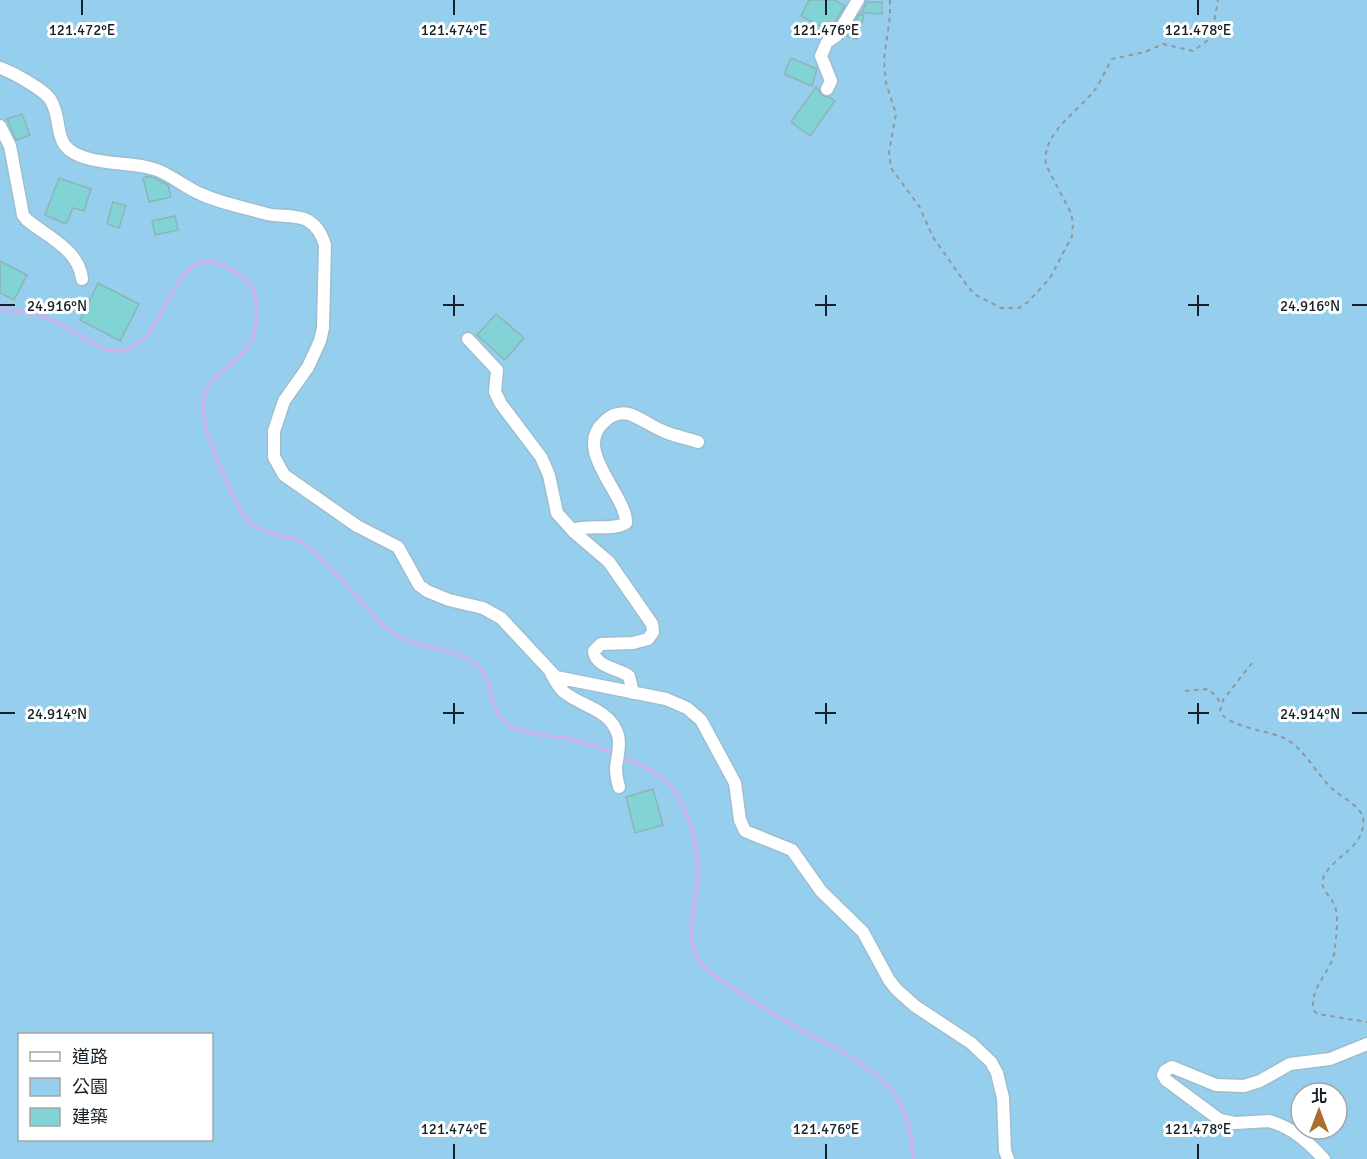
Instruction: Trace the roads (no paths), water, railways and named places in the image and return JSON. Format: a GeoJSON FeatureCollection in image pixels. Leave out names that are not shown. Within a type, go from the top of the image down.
{"type":"FeatureCollection","features":[{"type":"Feature","properties":{"kind":"street"},"geometry":{"type":"LineString","coordinates":[[827,89],[831,81],[821,56],[827,42],[837,35],[858,0]]}},
{"type":"Feature","properties":{"kind":"street"},"geometry":{"type":"LineString","coordinates":[[0,68],[18,77],[51,100],[64,143],[80,156],[158,170],[204,196],[268,214],[299,217],[312,224],[325,245],[322,328],[315,352],[284,401],[274,431],[272,445],[278,466],[284,475],[307,492],[357,526],[398,548],[419,585],[427,591],[449,600],[483,608],[501,618],[527,644],[566,694],[600,711],[612,723],[618,735],[620,746],[616,769],[619,787]]}},
{"type":"Feature","properties":{"kind":"street"},"geometry":{"type":"LineString","coordinates":[[0,126],[10,146],[23,215],[75,257],[81,268],[82,279]]}},
{"type":"Feature","properties":{"kind":"street"},"geometry":{"type":"LineString","coordinates":[[468,339],[496,370],[495,392],[541,457],[549,476],[555,507],[572,530],[609,562],[652,624],[653,632],[648,639],[633,643],[601,644],[594,651],[594,655],[600,662],[629,676],[633,693]]}},
{"type":"Feature","properties":{"kind":"street"},"geometry":{"type":"LineString","coordinates":[[572,530],[592,526],[620,526],[626,523],[625,514],[602,472],[594,446],[596,433],[602,423],[611,416],[620,413],[628,414],[664,432],[698,442]]}},
{"type":"Feature","properties":{"kind":"street"},"geometry":{"type":"LineString","coordinates":[[551,673],[570,681],[676,703],[701,720],[733,776],[740,820],[745,831],[792,850],[821,891],[864,932],[889,980],[897,990],[915,1006],[971,1043],[991,1062],[1001,1085],[1005,1151],[1008,1159]]}},
{"type":"Feature","properties":{"kind":"street"},"geometry":{"type":"LineString","coordinates":[[1324,1159],[1302,1137],[1275,1123],[1226,1122],[1214,1117],[1166,1080],[1163,1075],[1172,1067],[1216,1085],[1244,1086],[1260,1082],[1290,1064],[1330,1059],[1367,1044]]}},
{"type":"Feature","properties":{"kind":"waterway"},"geometry":{"type":"LineString","coordinates":[[0,309],[44,317],[102,348],[114,351],[126,350],[138,344],[151,331],[180,281],[194,265],[206,261],[215,262],[246,281],[254,291],[256,300],[254,333],[241,355],[209,385],[203,402],[210,442],[231,491],[246,518],[259,528],[304,543],[329,566],[387,629],[409,641],[458,654],[479,667],[488,681],[497,713],[509,725],[523,731],[569,739],[606,751],[636,763],[668,783],[686,812],[696,846],[698,868],[692,932],[696,955],[702,965],[746,997],[851,1057],[881,1079],[901,1104],[910,1131],[913,1159]]}}]}
